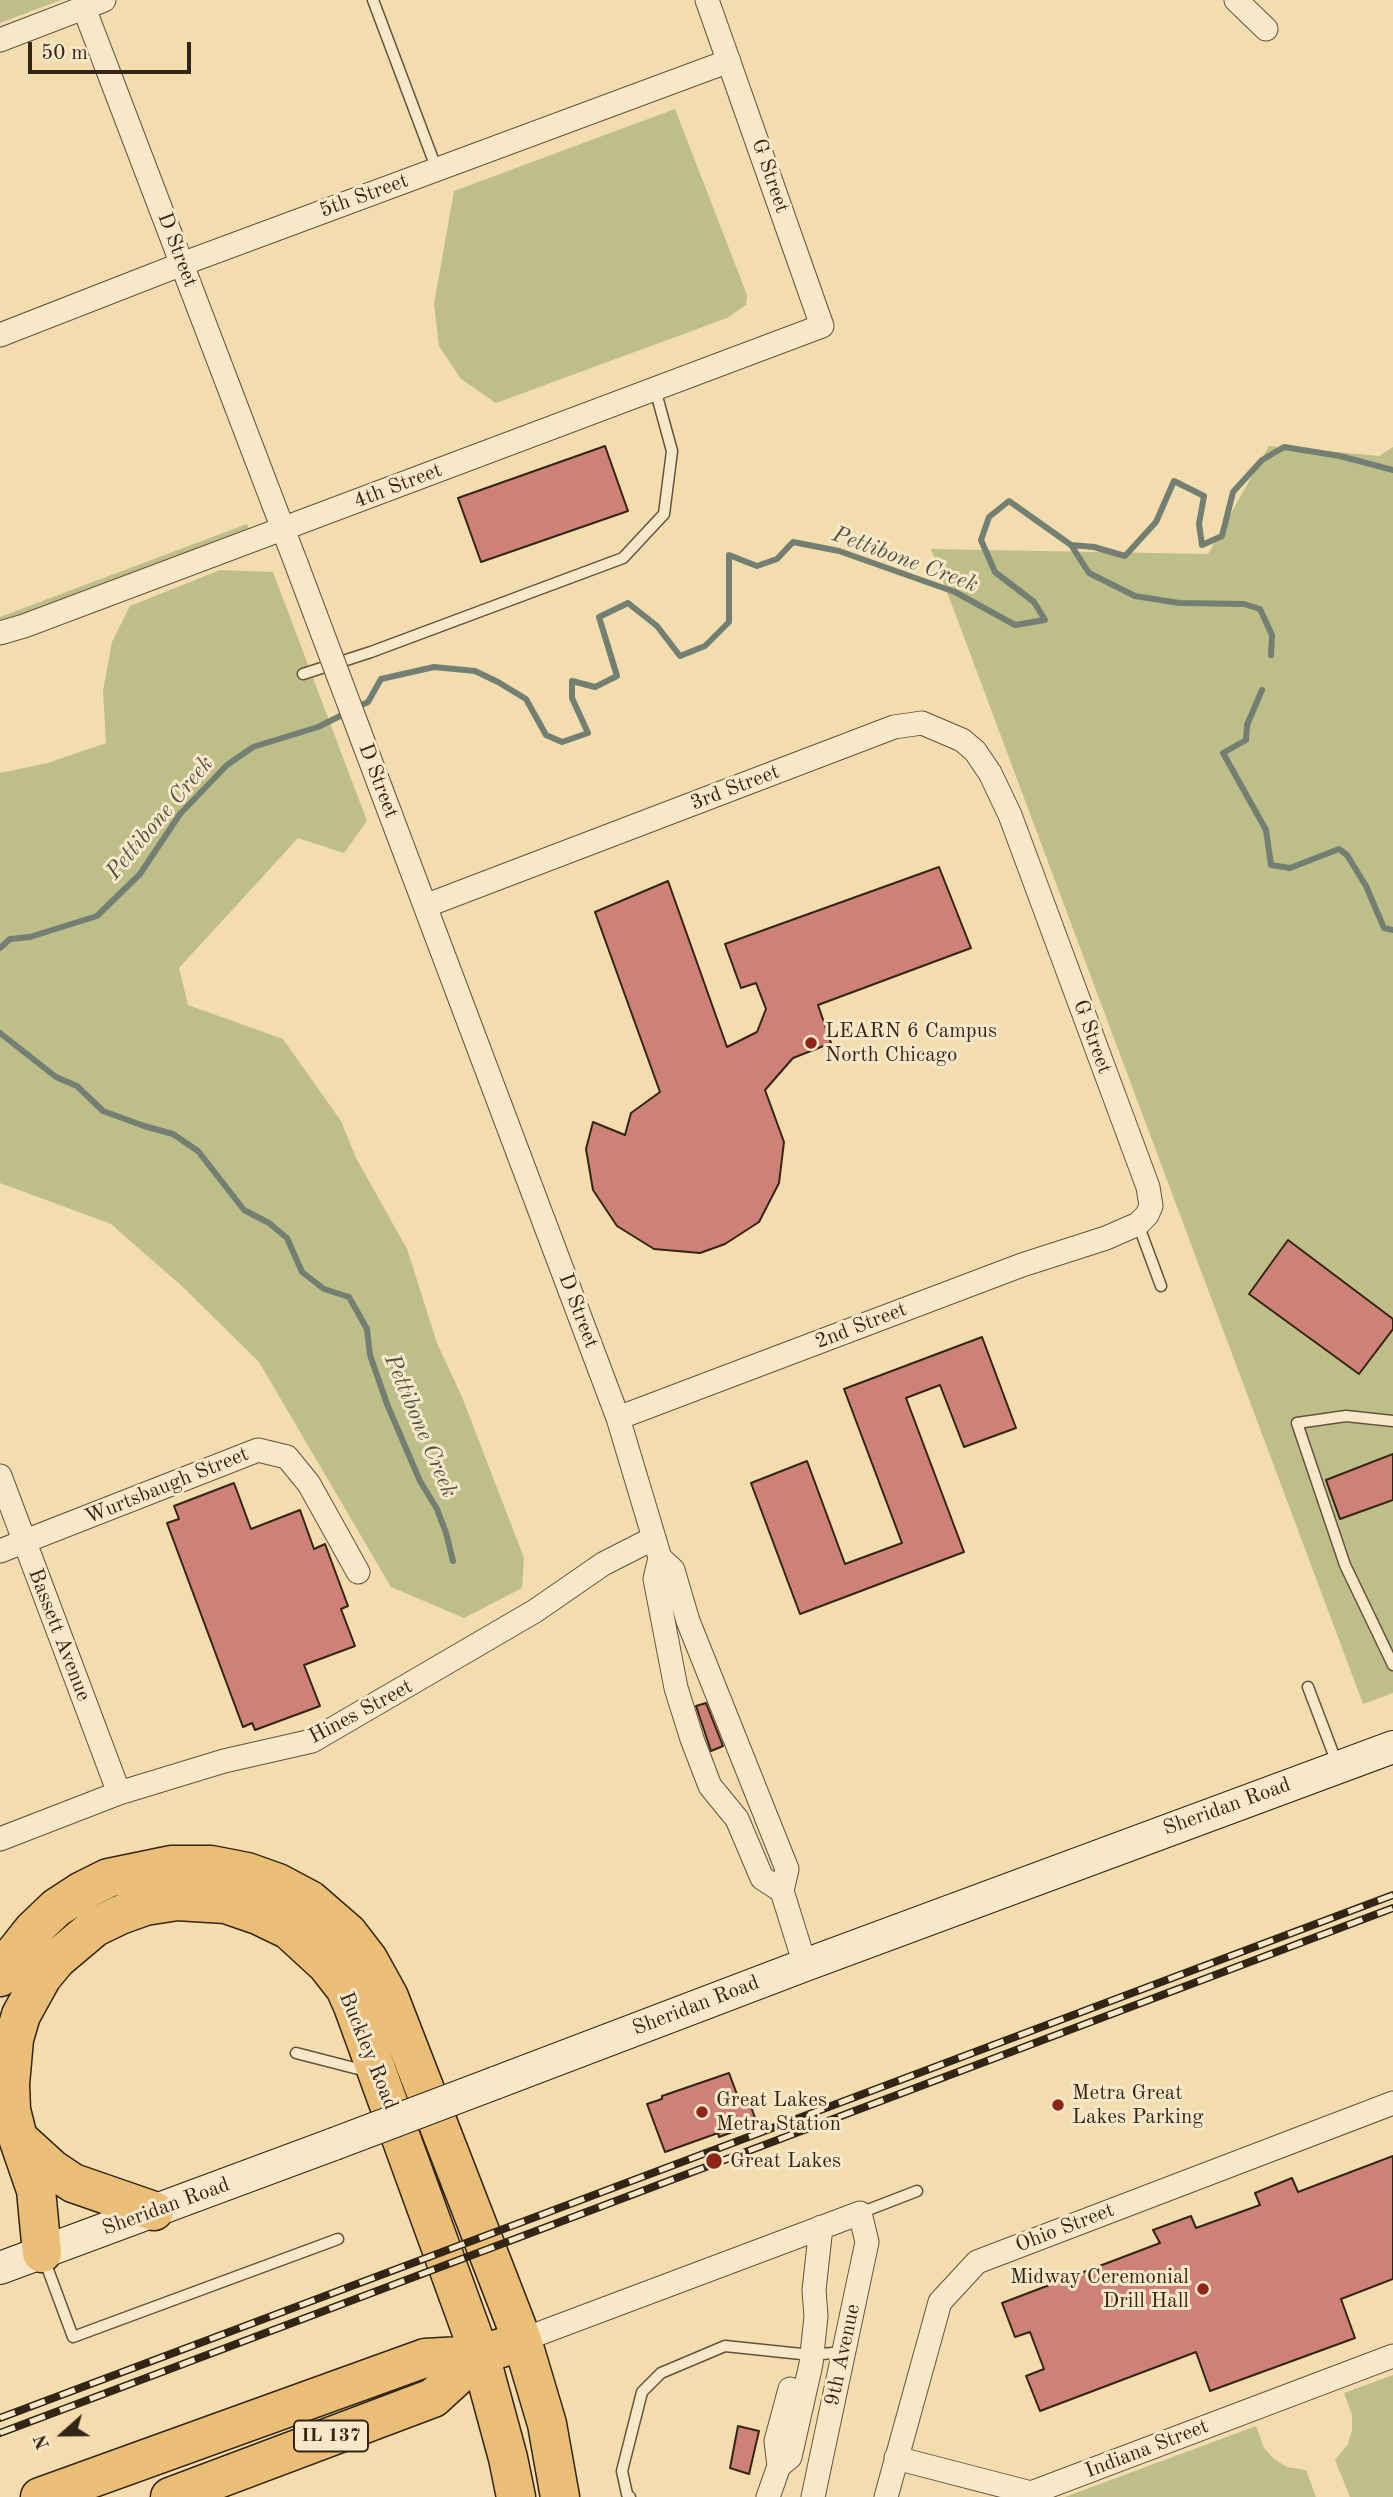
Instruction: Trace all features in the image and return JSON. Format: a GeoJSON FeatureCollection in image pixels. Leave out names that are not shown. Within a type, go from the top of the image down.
{"type":"FeatureCollection","features":[{"type":"Feature","properties":{"kind":"highway","name":"Buckley Road"},"geometry":{"type":"LineString","coordinates":[[0,1977],[13,1954],[56,1908],[108,1878],[171,1865],[211,1865],[247,1871],[310,1900],[348,1933],[368,1959],[389,1997],[522,2340],[547,2424],[560,2497]]}},
{"type":"Feature","properties":{"kind":"highway","name":"Buckley Road"},"geometry":{"type":"LineString","coordinates":[[42,2253],[36,2190],[9,2153],[11,2060],[14,2039],[28,1999],[57,1959],[76,1941],[108,1921],[145,1906],[177,1901],[226,1904],[289,1930],[327,1965],[345,1988],[480,2355],[516,2497]]}},
{"type":"Feature","properties":{"kind":"highway"},"geometry":{"type":"LineString","coordinates":[[9,2153],[73,2183],[154,2211]]}},
{"type":"Feature","properties":{"kind":"highway","name":"IL 137"},"geometry":{"type":"LineString","coordinates":[[40,2497],[425,2358],[480,2355],[522,2340]]}},
{"type":"Feature","properties":{"kind":"highway","name":"IL 137"},"geometry":{"type":"LineString","coordinates":[[170,2497],[433,2398],[480,2355]]}},
{"type":"Feature","properties":{"kind":"main road","name":"Sheridan Road"},"geometry":{"type":"LineString","coordinates":[[0,2268],[1393,1746]]}},
{"type":"Feature","properties":{"kind":"street","name":"G Street"},"geometry":{"type":"LineString","coordinates":[[707,0],[822,326],[796,336]]}},
{"type":"Feature","properties":{"kind":"street"},"geometry":{"type":"LineString","coordinates":[[1236,0],[1266,29]]}},
{"type":"Feature","properties":{"kind":"street"},"geometry":{"type":"LineString","coordinates":[[0,40],[94,4]]}},
{"type":"Feature","properties":{"kind":"street","name":"D Street"},"geometry":{"type":"LineString","coordinates":[[94,4],[182,264],[618,1418],[657,1548],[673,1570],[688,1621],[787,1869],[782,1891],[806,1965]]}},
{"type":"Feature","properties":{"kind":"street","name":"5th Street"},"geometry":{"type":"LineString","coordinates":[[0,335],[182,264],[729,61]]}},
{"type":"Feature","properties":{"kind":"street","name":"4th Street"},"geometry":{"type":"LineString","coordinates":[[0,633],[796,336]]}},
{"type":"Feature","properties":{"kind":"street","name":"3rd Street"},"geometry":{"type":"LineString","coordinates":[[425,906],[894,727],[922,723],[962,740],[975,751],[990,772],[1010,816]]}},
{"type":"Feature","properties":{"kind":"street","name":"G Street"},"geometry":{"type":"LineString","coordinates":[[1010,816],[1148,1187],[1151,1206],[1138,1224]]}},
{"type":"Feature","properties":{"kind":"street","name":"2nd Street"},"geometry":{"type":"LineString","coordinates":[[618,1418],[1022,1265],[1106,1238],[1138,1224]]}},
{"type":"Feature","properties":{"kind":"street","name":"Wurtsbaugh Street"},"geometry":{"type":"LineString","coordinates":[[0,1551],[258,1450],[287,1457],[309,1484],[358,1572]]}},
{"type":"Feature","properties":{"kind":"street","name":"Bassett Avenue"},"geometry":{"type":"LineString","coordinates":[[0,1476],[118,1793]]}},
{"type":"Feature","properties":{"kind":"street","name":"D Street"},"geometry":{"type":"LineString","coordinates":[[657,1548],[655,1579],[665,1633],[676,1688],[697,1751],[710,1786],[744,1831],[762,1878],[782,1891]]}},
{"type":"Feature","properties":{"kind":"street","name":"Hines Street"},"geometry":{"type":"LineString","coordinates":[[0,1839],[118,1793],[224,1761],[312,1741],[536,1611],[623,1551],[657,1548]]}},
{"type":"Feature","properties":{"kind":"street","name":"Ohio Street"},"geometry":{"type":"LineString","coordinates":[[886,2497],[940,2302],[976,2262],[1393,2103]]}},
{"type":"Feature","properties":{"kind":"street"},"geometry":{"type":"LineString","coordinates":[[522,2340],[860,2213]]}},
{"type":"Feature","properties":{"kind":"street","name":"9th Avenue"},"geometry":{"type":"LineString","coordinates":[[813,2497],[867,2242],[860,2213]]}},
{"type":"Feature","properties":{"kind":"street","name":"9th Avenue"},"geometry":{"type":"LineString","coordinates":[[768,2497],[779,2466],[776,2441],[816,2314],[814,2290],[821,2227]]}},
{"type":"Feature","properties":{"kind":"street","name":"Indiana Street"},"geometry":{"type":"LineString","coordinates":[[896,2458],[1031,2493],[1393,2356]]}},
{"type":"Feature","properties":{"kind":"lane"},"geometry":{"type":"LineString","coordinates":[[373,0],[437,170]]}},
{"type":"Feature","properties":{"kind":"lane"},"geometry":{"type":"LineString","coordinates":[[303,674],[371,652],[623,558],[664,514],[672,451],[655,389]]}},
{"type":"Feature","properties":{"kind":"lane"},"geometry":{"type":"LineString","coordinates":[[1138,1224],[1161,1286]]}},
{"type":"Feature","properties":{"kind":"lane"},"geometry":{"type":"LineString","coordinates":[[1393,1421],[1346,1416],[1297,1423],[1345,1564],[1393,1665]]}},
{"type":"Feature","properties":{"kind":"lane"},"geometry":{"type":"LineString","coordinates":[[1308,1687],[1338,1767]]}},
{"type":"Feature","properties":{"kind":"lane"},"geometry":{"type":"LineString","coordinates":[[296,2053],[379,2075]]}},
{"type":"Feature","properties":{"kind":"lane"},"geometry":{"type":"LineString","coordinates":[[860,2213],[917,2191]]}},
{"type":"Feature","properties":{"kind":"lane"},"geometry":{"type":"LineString","coordinates":[[42,2253],[73,2337],[338,2239]]}},
{"type":"Feature","properties":{"kind":"lane"},"geometry":{"type":"LineString","coordinates":[[630,2497],[622,2472],[642,2392],[661,2373],[725,2346],[805,2355],[843,2352]]}},
{"type":"Feature","properties":{"kind":"green space"},"geometry":{"type":"Polygon","coordinates":[[[0,0],[61,0],[0,23],[0,0]]]}},
{"type":"Feature","properties":{"kind":"green space"},"geometry":{"type":"Polygon","coordinates":[[[675,109],[747,295],[746,305],[727,318],[496,403],[461,379],[439,346],[434,304],[454,191],[675,109]]]}},
{"type":"Feature","properties":{"kind":"green space"},"geometry":{"type":"Polygon","coordinates":[[[1269,446],[1379,456],[1393,447],[1393,1693],[1363,1704],[931,549],[1208,554],[1269,446]]]}},
{"type":"Feature","properties":{"kind":"green space"},"geometry":{"type":"Polygon","coordinates":[[[247,524],[249,529],[245,531],[0,626],[0,617],[247,524]]]}},
{"type":"Feature","properties":{"kind":"green space"},"geometry":{"type":"Polygon","coordinates":[[[220,570],[273,572],[367,821],[344,853],[298,838],[179,968],[188,1005],[283,1039],[341,1121],[356,1158],[407,1249],[437,1343],[462,1397],[524,1558],[522,1588],[464,1618],[391,1587],[259,1362],[184,1288],[111,1224],[0,1183],[0,773],[48,763],[106,743],[103,691],[112,642],[130,606],[220,570]]]}},
{"type":"Feature","properties":{"kind":"green space"},"geometry":{"type":"Polygon","coordinates":[[[1393,2375],[1393,2497],[1350,2497],[1335,2460],[1348,2444],[1352,2430],[1352,2415],[1344,2393],[1393,2375]]]}},
{"type":"Feature","properties":{"kind":"green space"},"geometry":{"type":"Polygon","coordinates":[[[1256,2426],[1264,2448],[1274,2459],[1287,2467],[1306,2470],[1316,2497],[1065,2497],[1256,2426]]]}},
{"type":"Feature","properties":{"kind":"building"},"geometry":{"type":"Polygon","coordinates":[[[605,446],[628,511],[481,562],[458,498],[605,446]]]}},
{"type":"Feature","properties":{"kind":"building"},"geometry":{"type":"Polygon","coordinates":[[[939,867],[971,948],[818,1005],[831,1043],[793,1058],[765,1090],[784,1142],[779,1183],[759,1222],[725,1244],[700,1253],[654,1249],[617,1226],[593,1190],[586,1149],[593,1122],[625,1135],[631,1113],[660,1092],[595,912],[668,881],[727,1047],[757,1032],[766,1009],[756,983],[741,988],[725,944],[939,867]]]}},
{"type":"Feature","properties":{"kind":"building"},"geometry":{"type":"Polygon","coordinates":[[[1288,1240],[1393,1319],[1393,1329],[1359,1374],[1249,1294],[1288,1240]]]}},
{"type":"Feature","properties":{"kind":"building"},"geometry":{"type":"Polygon","coordinates":[[[982,1337],[1016,1428],[964,1447],[940,1385],[906,1398],[964,1552],[800,1614],[751,1483],[807,1461],[845,1564],[902,1543],[844,1389],[982,1337]]]}},
{"type":"Feature","properties":{"kind":"building"},"geometry":{"type":"Polygon","coordinates":[[[1393,1454],[1393,1500],[1340,1519],[1326,1480],[1393,1454]]]}},
{"type":"Feature","properties":{"kind":"building"},"geometry":{"type":"Polygon","coordinates":[[[234,1483],[251,1529],[300,1510],[314,1549],[325,1544],[348,1606],[341,1609],[355,1646],[304,1665],[320,1706],[255,1730],[252,1723],[243,1727],[167,1523],[179,1519],[174,1506],[234,1483]]]}},
{"type":"Feature","properties":{"kind":"building"},"geometry":{"type":"Polygon","coordinates":[[[706,1703],[723,1746],[711,1751],[696,1706],[706,1703]]]}},
{"type":"Feature","properties":{"kind":"building","name":"Great Lakes Metra Station"},"geometry":{"type":"Polygon","coordinates":[[[729,2073],[738,2097],[746,2094],[757,2123],[719,2137],[718,2133],[665,2152],[647,2104],[662,2099],[662,2096],[729,2073]]]}},
{"type":"Feature","properties":{"kind":"building","name":"Midway Ceremonial Drill Hall"},"geometry":{"type":"Polygon","coordinates":[[[1393,2156],[1393,2279],[1341,2299],[1355,2338],[1210,2391],[1196,2352],[1040,2411],[1026,2376],[1044,2369],[1030,2332],[1015,2337],[1002,2303],[1160,2243],[1153,2230],[1191,2216],[1196,2228],[1260,2205],[1255,2193],[1292,2178],[1298,2192],[1393,2156]]]}},
{"type":"Feature","properties":{"kind":"building"},"geometry":{"type":"Polygon","coordinates":[[[738,2426],[759,2431],[749,2474],[730,2468],[738,2426]]]}},
{"type":"Feature","properties":{"kind":"waterway","name":"Pettibone Creek"},"geometry":{"type":"LineString","coordinates":[[1071,545],[1094,547],[1125,556],[1156,522],[1174,481],[1204,496],[1199,524],[1202,545],[1222,536],[1233,492],[1262,460],[1284,447],[1340,456],[1393,470]]}},
{"type":"Feature","properties":{"kind":"waterway","name":"Pettibone Creek"},"geometry":{"type":"LineString","coordinates":[[356,708],[368,702],[381,679],[434,667],[475,671],[526,699],[546,735],[562,742],[588,733],[572,698],[572,681],[595,687],[617,676],[599,617],[628,603],[657,626],[680,656],[705,646],[729,622],[729,555],[757,566],[777,559],[793,542],[839,551],[955,592],[1015,625],[1045,620],[1034,602],[995,572],[981,540],[989,517],[1009,501],[1071,545],[1089,573],[1135,596],[1179,603],[1244,604],[1260,609],[1272,635],[1271,655]]}},
{"type":"Feature","properties":{"kind":"waterway","name":"Pettibone Creek"},"geometry":{"type":"LineString","coordinates":[[1262,690],[1247,725],[1246,740],[1223,753],[1266,830],[1271,865],[1290,868],[1339,849],[1347,855],[1366,886],[1384,928],[1393,930]]}},
{"type":"Feature","properties":{"kind":"waterway","name":"Pettibone Creek"},"geometry":{"type":"LineString","coordinates":[[0,948],[10,939],[30,937],[97,916],[140,874],[180,814],[227,765],[253,747],[318,727],[346,713]]}},
{"type":"Feature","properties":{"kind":"waterway","name":"Pettibone Creek"},"geometry":{"type":"LineString","coordinates":[[0,1033],[56,1077],[77,1086],[103,1111],[173,1134],[198,1151],[244,1210],[269,1223],[287,1238],[302,1272],[324,1289],[349,1297],[367,1329],[370,1355],[387,1404],[420,1481],[437,1509],[453,1561]]}},
{"type":"Feature","properties":{"kind":"railway"},"geometry":{"type":"LineString","coordinates":[[0,2418],[1393,1895]]}},
{"type":"Feature","properties":{"kind":"railway"},"geometry":{"type":"LineString","coordinates":[[0,2433],[1393,1908]]}},
{"type":"Feature","properties":{"kind":"place","name":"LEARN 6 Campus North Chicago"},"geometry":{"type":"Point","coordinates":[811,1043]}},
{"type":"Feature","properties":{"kind":"place","name":"Metra Great Lakes Parking"},"geometry":{"type":"Point","coordinates":[1058,2105]}},
{"type":"Feature","properties":{"kind":"place","name":"Great Lakes Metra Station"},"geometry":{"type":"Point","coordinates":[702,2112]}},
{"type":"Feature","properties":{"kind":"place","name":"Great Lakes"},"geometry":{"type":"Point","coordinates":[714,2161]}},
{"type":"Feature","properties":{"kind":"place","name":"Midway Ceremonial Drill Hall"},"geometry":{"type":"Point","coordinates":[1203,2289]}}]}
